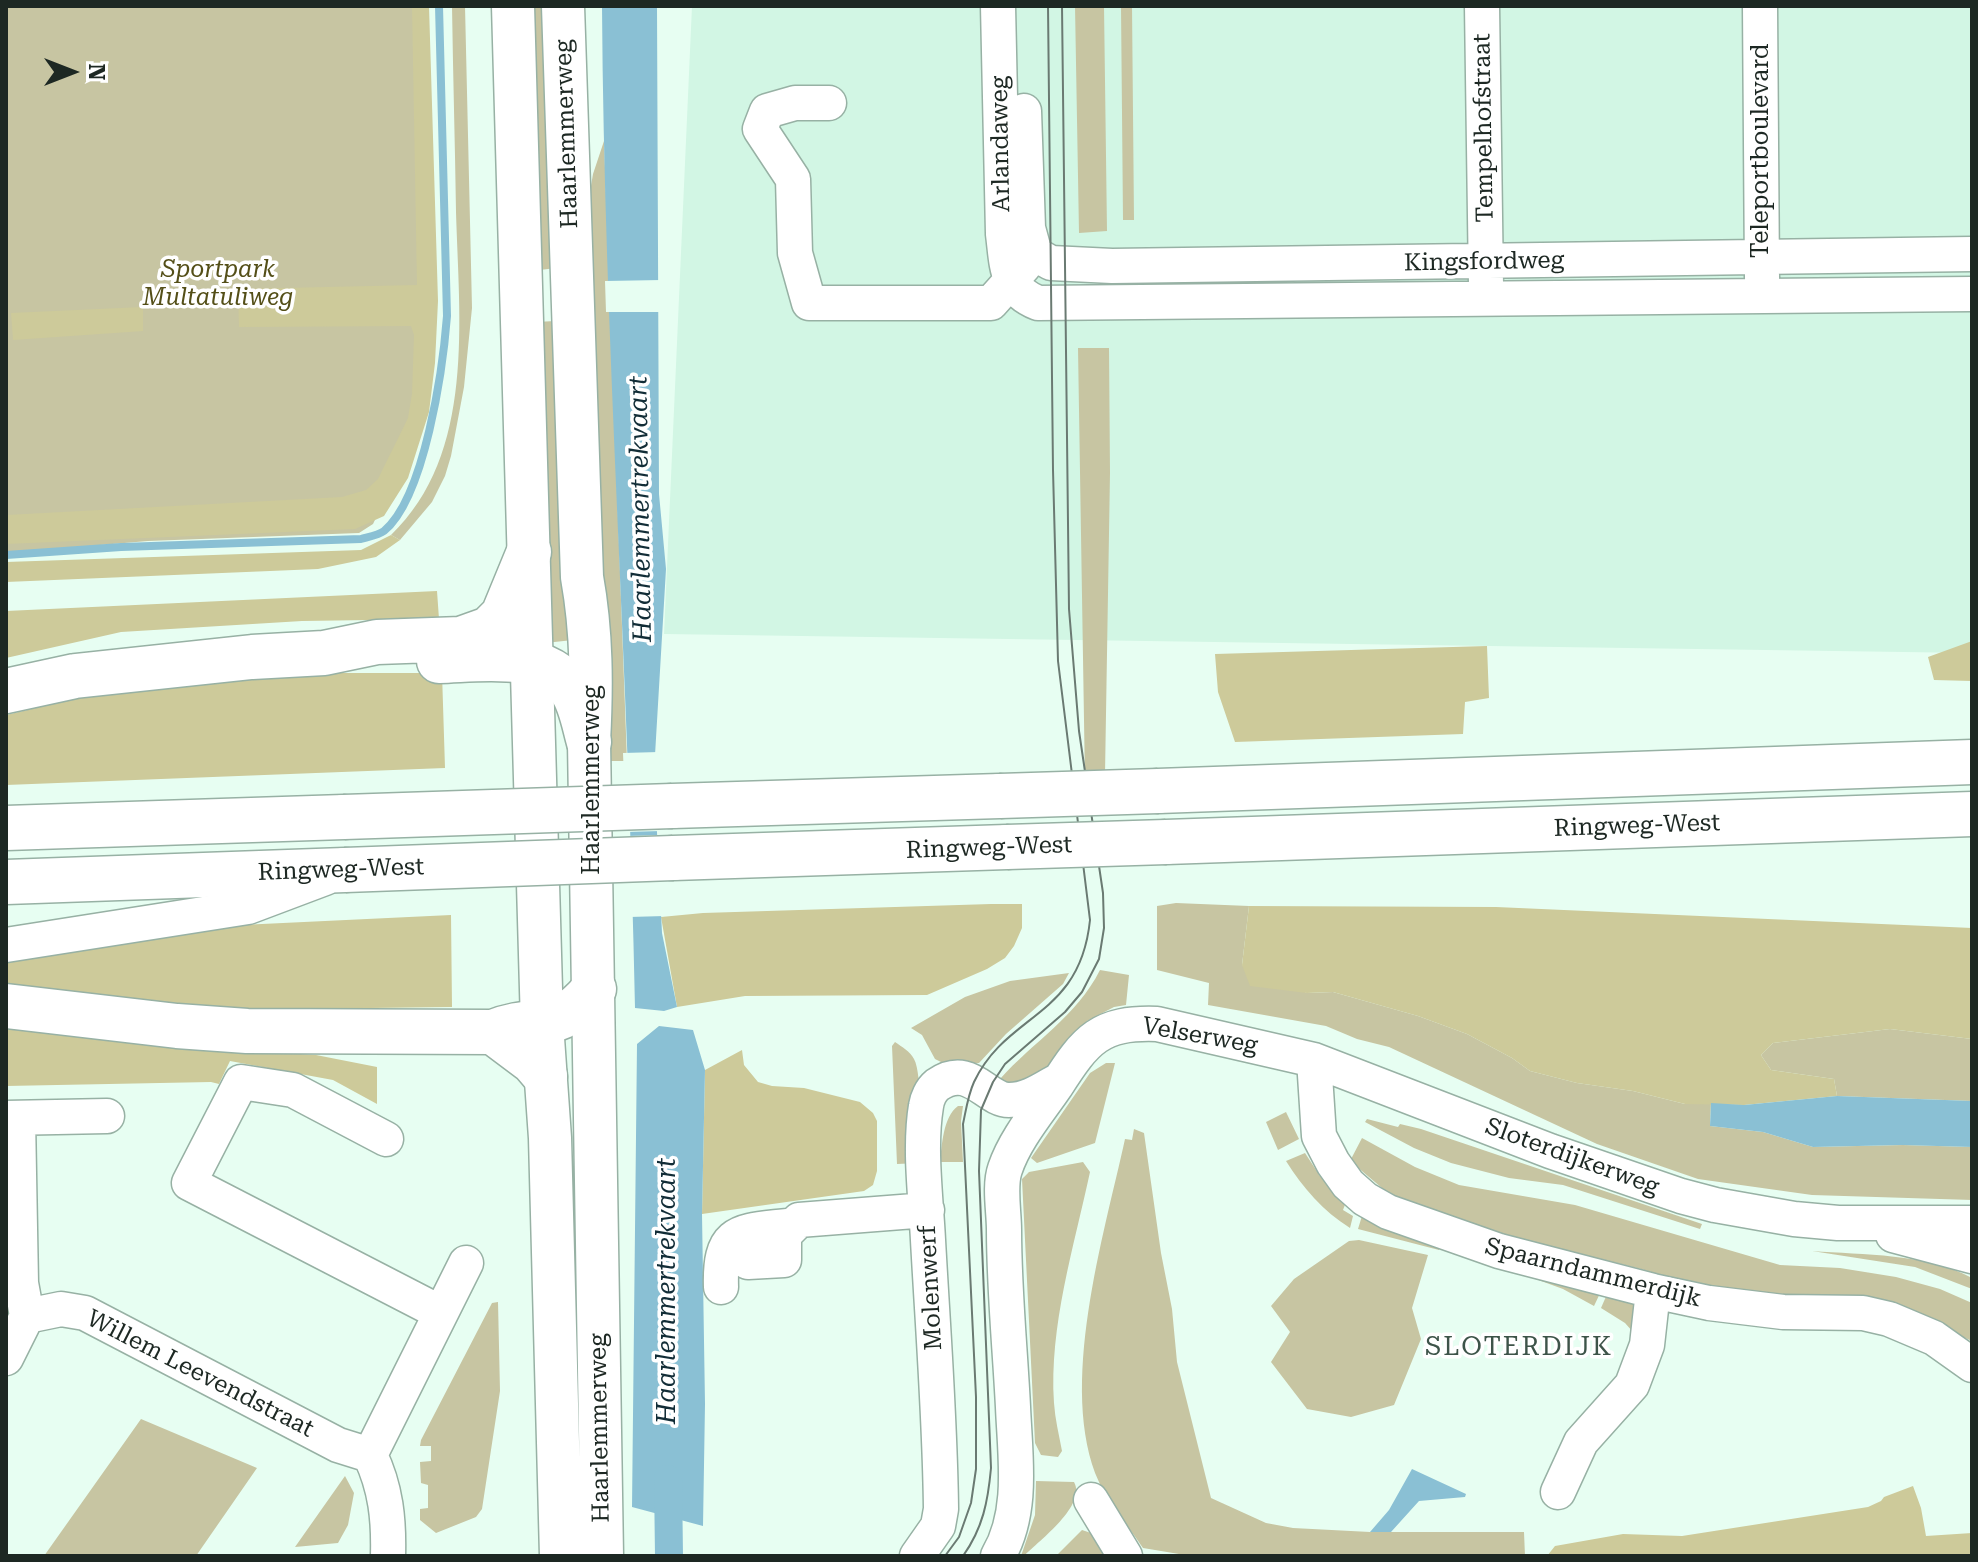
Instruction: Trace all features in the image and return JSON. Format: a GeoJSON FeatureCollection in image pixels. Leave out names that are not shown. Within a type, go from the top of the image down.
{"type":"FeatureCollection","features":[{"type":"Feature","properties":{"kind":"highway"},"geometry":{"type":"LineString","coordinates":[[6,691],[75,676],[324,653],[377,642],[444,642],[483,633],[503,615],[529,552]]}},
{"type":"Feature","properties":{"kind":"highway"},"geometry":{"type":"LineString","coordinates":[[324,653],[413,662],[483,660],[533,663],[555,673],[570,687],[589,742]]}},
{"type":"Feature","properties":{"kind":"highway"},"geometry":{"type":"LineString","coordinates":[[6,828],[1972,762]]}},
{"type":"Feature","properties":{"kind":"highway","name":"Ringweg-West"},"geometry":{"type":"LineString","coordinates":[[6,882],[1972,814]]}},
{"type":"Feature","properties":{"kind":"highway"},"geometry":{"type":"LineString","coordinates":[[6,1006],[247,1031],[493,1032],[510,1025],[542,1024],[563,1018],[583,1003],[594,989]]}},
{"type":"Feature","properties":{"kind":"highway"},"geometry":{"type":"LineString","coordinates":[[493,1032],[533,1062],[545,1076]]}},
{"type":"Feature","properties":{"kind":"main road","name":"Haarlemmerweg"},"geometry":{"type":"LineString","coordinates":[[513,6],[542,1024],[550,1138],[561,1556]]}},
{"type":"Feature","properties":{"kind":"main road","name":"Haarlemmerweg"},"geometry":{"type":"LineString","coordinates":[[563,6],[582,577],[590,624],[592,691],[589,742],[602,1556]]}},
{"type":"Feature","properties":{"kind":"street","name":"Arlandaweg"},"geometry":{"type":"LineString","coordinates":[[998,6],[1003,234],[1011,282]]}},
{"type":"Feature","properties":{"kind":"street","name":"Arlandaweg"},"geometry":{"type":"LineString","coordinates":[[1021,6],[1028,228],[1035,254]]}},
{"type":"Feature","properties":{"kind":"street","name":"Tempelhofstraat"},"geometry":{"type":"LineString","coordinates":[[1482,6],[1486,298]]}},
{"type":"Feature","properties":{"kind":"street","name":"Teleportboulevard"},"geometry":{"type":"LineString","coordinates":[[1760,6],[1762,295]]}},
{"type":"Feature","properties":{"kind":"street"},"geometry":{"type":"LineString","coordinates":[[793,179],[760,129],[767,111],[795,103],[829,103]]}},
{"type":"Feature","properties":{"kind":"street"},"geometry":{"type":"LineString","coordinates":[[792,124],[795,253],[809,303],[991,303],[1035,254]]}},
{"type":"Feature","properties":{"kind":"street","name":"Kingsfordweg"},"geometry":{"type":"LineString","coordinates":[[1035,254],[1051,263],[1065,265],[1972,254]]}},
{"type":"Feature","properties":{"kind":"street","name":"Kingsfordweg"},"geometry":{"type":"LineString","coordinates":[[1011,282],[1023,297],[1051,304],[1972,294]]}},
{"type":"Feature","properties":{"kind":"street"},"geometry":{"type":"LineString","coordinates":[[6,945],[248,907],[345,870]]}},
{"type":"Feature","properties":{"kind":"street","name":"Velserweg"},"geometry":{"type":"LineString","coordinates":[[1060,1080],[1080,1050],[1095,1037],[1113,1027],[1132,1023],[1157,1024],[1314,1060]]}},
{"type":"Feature","properties":{"kind":"street","name":"Sloterdijkerweg"},"geometry":{"type":"LineString","coordinates":[[1314,1060],[1550,1151],[1681,1196],[1762,1214],[1838,1223],[1972,1223]]}},
{"type":"Feature","properties":{"kind":"street","name":"Spaarndammerdijk"},"geometry":{"type":"LineString","coordinates":[[1314,1060],[1319,1136],[1333,1163],[1348,1184],[1365,1199],[1421,1226],[1499,1251],[1709,1303],[1783,1312],[1865,1313],[1922,1332],[1972,1365]]}},
{"type":"Feature","properties":{"kind":"street","name":"Molenwerf"},"geometry":{"type":"LineString","coordinates":[[917,1556],[938,1526],[941,1509],[927,1210],[926,1109],[935,1086],[949,1080],[975,1081],[998,1099]]}},
{"type":"Feature","properties":{"kind":"street"},"geometry":{"type":"LineString","coordinates":[[998,1556],[1007,1541],[1014,1510],[1015,1464],[1004,1261],[1004,1170],[998,1099],[1027,1098],[1060,1080]]}},
{"type":"Feature","properties":{"kind":"street"},"geometry":{"type":"LineString","coordinates":[[1004,1170],[1060,1080]]}},
{"type":"Feature","properties":{"kind":"street"},"geometry":{"type":"LineString","coordinates":[[386,1139],[293,1090],[241,1082],[189,1183],[441,1313]]}},
{"type":"Feature","properties":{"kind":"street"},"geometry":{"type":"LineString","coordinates":[[6,1358],[27,1316],[21,1283],[12,1118],[107,1116]]}},
{"type":"Feature","properties":{"kind":"street"},"geometry":{"type":"LineString","coordinates":[[748,1262],[784,1260],[784,1235],[799,1220],[927,1210]]}},
{"type":"Feature","properties":{"kind":"street","name":"Sloterdijkerweg"},"geometry":{"type":"LineString","coordinates":[[1838,1223],[1972,1256]]}},
{"type":"Feature","properties":{"kind":"street"},"geometry":{"type":"LineString","coordinates":[[721,1287],[720,1260],[725,1246],[737,1235],[794,1225]]}},
{"type":"Feature","properties":{"kind":"street"},"geometry":{"type":"LineString","coordinates":[[388,1556],[386,1501],[379,1473],[370,1455],[466,1263]]}},
{"type":"Feature","properties":{"kind":"street"},"geometry":{"type":"LineString","coordinates":[[1558,1492],[1581,1442],[1632,1385],[1647,1345],[1653,1291]]}},
{"type":"Feature","properties":{"kind":"street","name":"Willem Leevendstraat"},"geometry":{"type":"LineString","coordinates":[[27,1316],[61,1309],[85,1313],[338,1445],[370,1455]]}},
{"type":"Feature","properties":{"kind":"street"},"geometry":{"type":"LineString","coordinates":[[1091,1500],[1125,1556]]}},
{"type":"Feature","properties":{"kind":"shaded area"},"geometry":{"type":"Polygon","coordinates":[[[412,6],[429,6],[438,301],[435,363],[429,412],[408,478],[384,516],[355,529],[6,544],[6,500],[7,515],[342,497],[366,490],[378,479],[408,418],[414,335],[411,326],[239,327],[238,289],[417,285],[412,6]]]}},
{"type":"Feature","properties":{"kind":"shaded area"},"geometry":{"type":"Polygon","coordinates":[[[692,6],[1972,6],[1972,653],[664,634],[692,6]]]}},
{"type":"Feature","properties":{"kind":"shaded area"},"geometry":{"type":"Polygon","coordinates":[[[143,307],[143,331],[13,340],[11,313],[143,307]]]}},
{"type":"Feature","properties":{"kind":"shaded area"},"geometry":{"type":"Polygon","coordinates":[[[391,535],[400,540],[376,557],[318,569],[6,582],[6,562],[361,550],[391,535]]]}},
{"type":"Feature","properties":{"kind":"shaded area"},"geometry":{"type":"Polygon","coordinates":[[[437,591],[439,619],[302,621],[121,632],[6,658],[6,611],[437,591]]]}},
{"type":"Feature","properties":{"kind":"shaded area"},"geometry":{"type":"Polygon","coordinates":[[[1972,641],[1972,681],[1934,680],[1928,657],[1972,641]]]}},
{"type":"Feature","properties":{"kind":"shaded area"},"geometry":{"type":"Polygon","coordinates":[[[1487,646],[1489,698],[1465,702],[1463,734],[1235,742],[1218,692],[1215,654],[1487,646]]]}},
{"type":"Feature","properties":{"kind":"shaded area"},"geometry":{"type":"Polygon","coordinates":[[[248,673],[442,673],[445,768],[6,785],[6,715],[112,690],[248,673]]]}},
{"type":"Feature","properties":{"kind":"shaded area"},"geometry":{"type":"Polygon","coordinates":[[[1022,904],[1022,928],[1014,946],[1005,958],[987,969],[927,995],[745,996],[677,1007],[661,917],[1022,904]]]}},
{"type":"Feature","properties":{"kind":"shaded area"},"geometry":{"type":"Polygon","coordinates":[[[1249,906],[1496,907],[1972,928],[1972,1039],[1890,1029],[1773,1043],[1761,1055],[1771,1070],[1834,1079],[1837,1096],[1744,1105],[1685,1104],[1530,1071],[1467,1034],[1418,1016],[1333,992],[1307,993],[1250,986],[1242,965],[1249,906]]]}},
{"type":"Feature","properties":{"kind":"shaded area"},"geometry":{"type":"Polygon","coordinates":[[[451,915],[452,1007],[207,1010],[6,992],[6,962],[199,927],[451,915]]]}},
{"type":"Feature","properties":{"kind":"shaded area"},"geometry":{"type":"Polygon","coordinates":[[[6,1022],[253,1051],[316,1055],[377,1067],[377,1104],[333,1080],[230,1061],[219,1084],[6,1086],[6,1022]]]}},
{"type":"Feature","properties":{"kind":"shaded area"},"geometry":{"type":"Polygon","coordinates":[[[742,1050],[744,1065],[758,1082],[804,1088],[860,1102],[873,1113],[877,1121],[877,1171],[873,1185],[864,1191],[702,1214],[705,1070],[742,1050]]]}},
{"type":"Feature","properties":{"kind":"shaded area"},"geometry":{"type":"Polygon","coordinates":[[[1913,1486],[1926,1536],[1972,1533],[1972,1556],[1547,1556],[1555,1546],[1623,1534],[1682,1536],[1868,1507],[1913,1486]]]}},
{"type":"Feature","properties":{"kind":"green space","name":"Sportpark Multatuliweg"},"geometry":{"type":"Polygon","coordinates":[[[6,6],[427,6],[430,333],[393,482],[373,524],[359,533],[148,541],[6,553],[6,6]]]}},
{"type":"Feature","properties":{"kind":"green space"},"geometry":{"type":"Polygon","coordinates":[[[452,6],[465,6],[472,308],[464,387],[445,476],[432,502],[400,540],[391,535],[418,502],[437,465],[450,425],[456,383],[459,296],[452,6]]]}},
{"type":"Feature","properties":{"kind":"green space"},"geometry":{"type":"Polygon","coordinates":[[[526,6],[548,6],[556,268],[532,271],[526,6]]]}},
{"type":"Feature","properties":{"kind":"green space"},"geometry":{"type":"Polygon","coordinates":[[[1075,6],[1104,6],[1107,231],[1079,233],[1075,6]]]}},
{"type":"Feature","properties":{"kind":"green space"},"geometry":{"type":"Polygon","coordinates":[[[1121,6],[1132,6],[1134,220],[1123,220],[1121,6]]]}},
{"type":"Feature","properties":{"kind":"green space"},"geometry":{"type":"Polygon","coordinates":[[[604,141],[627,761],[598,761],[583,233],[593,174],[604,141]]]}},
{"type":"Feature","properties":{"kind":"green space"},"geometry":{"type":"Polygon","coordinates":[[[555,321],[573,640],[545,643],[536,322],[555,321]]]}},
{"type":"Feature","properties":{"kind":"green space"},"geometry":{"type":"Polygon","coordinates":[[[1078,348],[1109,348],[1105,774],[1085,782],[1078,348]]]}},
{"type":"Feature","properties":{"kind":"green space"},"geometry":{"type":"Polygon","coordinates":[[[1176,903],[1249,906],[1242,965],[1307,993],[1333,992],[1418,1016],[1467,1034],[1530,1071],[1685,1104],[1711,1103],[1710,1126],[1763,1132],[1813,1147],[1972,1147],[1972,1200],[1812,1195],[1698,1179],[1597,1144],[1389,1047],[1357,1039],[1326,1026],[1208,1005],[1209,983],[1157,970],[1157,906],[1176,903]]]}},
{"type":"Feature","properties":{"kind":"green space"},"geometry":{"type":"Polygon","coordinates":[[[1100,970],[1129,975],[1126,1005],[1114,1007],[1087,1021],[1053,1063],[1026,1084],[1000,1079],[1067,1015],[1100,970]]]}},
{"type":"Feature","properties":{"kind":"green space"},"geometry":{"type":"Polygon","coordinates":[[[1069,973],[1063,984],[1006,1034],[979,1063],[947,1065],[935,1059],[922,1035],[911,1028],[965,997],[1010,981],[1069,973]]]}},
{"type":"Feature","properties":{"kind":"green space"},"geometry":{"type":"Polygon","coordinates":[[[1890,1029],[1972,1039],[1972,1101],[1837,1096],[1834,1079],[1771,1070],[1761,1055],[1773,1043],[1890,1029]]]}},
{"type":"Feature","properties":{"kind":"green space"},"geometry":{"type":"Polygon","coordinates":[[[895,1042],[910,1054],[917,1067],[920,1163],[897,1164],[892,1046],[895,1042]]]}},
{"type":"Feature","properties":{"kind":"green space"},"geometry":{"type":"Polygon","coordinates":[[[1106,1063],[1115,1063],[1095,1143],[1037,1163],[1031,1158],[1090,1073],[1106,1063]]]}},
{"type":"Feature","properties":{"kind":"green space"},"geometry":{"type":"Polygon","coordinates":[[[958,1106],[963,1106],[963,1162],[940,1162],[946,1124],[958,1106]]]}},
{"type":"Feature","properties":{"kind":"green space"},"geometry":{"type":"Polygon","coordinates":[[[1286,1112],[1299,1139],[1278,1150],[1266,1122],[1286,1112]]]}},
{"type":"Feature","properties":{"kind":"green space"},"geometry":{"type":"Polygon","coordinates":[[[1367,1119],[1421,1129],[1702,1224],[1700,1229],[1563,1185],[1509,1178],[1451,1163],[1414,1148],[1365,1122],[1367,1119]]]}},
{"type":"Feature","properties":{"kind":"green space"},"geometry":{"type":"Polygon","coordinates":[[[1134,1129],[1144,1133],[1172,1309],[1177,1362],[1211,1498],[1266,1523],[1293,1528],[1370,1532],[1524,1532],[1525,1556],[1191,1556],[1143,1548],[1099,1482],[1087,1444],[1082,1402],[1083,1358],[1096,1265],[1125,1139],[1132,1140],[1134,1129]]]}},
{"type":"Feature","properties":{"kind":"green space"},"geometry":{"type":"Polygon","coordinates":[[[1362,1138],[1415,1167],[1459,1185],[1575,1205],[1780,1265],[1840,1268],[1896,1277],[1940,1289],[1972,1303],[1972,1341],[1943,1328],[1727,1294],[1465,1225],[1411,1205],[1382,1188],[1350,1161],[1362,1138]]]}},
{"type":"Feature","properties":{"kind":"green space"},"geometry":{"type":"Polygon","coordinates":[[[1305,1153],[1320,1176],[1346,1202],[1343,1210],[1353,1216],[1350,1228],[1314,1198],[1286,1161],[1305,1153]]]}},
{"type":"Feature","properties":{"kind":"green space"},"geometry":{"type":"Polygon","coordinates":[[[1083,1162],[1090,1172],[1064,1287],[1055,1345],[1054,1403],[1062,1451],[1058,1457],[1041,1455],[1035,1443],[1022,1179],[1029,1172],[1083,1162]]]}},
{"type":"Feature","properties":{"kind":"green space"},"geometry":{"type":"Polygon","coordinates":[[[1365,1206],[1441,1240],[1439,1250],[1358,1229],[1365,1206]]]}},
{"type":"Feature","properties":{"kind":"green space"},"geometry":{"type":"Polygon","coordinates":[[[1359,1240],[1428,1255],[1412,1308],[1421,1339],[1394,1405],[1351,1417],[1307,1409],[1271,1362],[1290,1332],[1271,1306],[1294,1279],[1349,1241],[1359,1240]]]}},
{"type":"Feature","properties":{"kind":"green space"},"geometry":{"type":"Polygon","coordinates":[[[1812,1251],[1894,1257],[1934,1264],[1972,1278],[1972,1289],[1915,1267],[1812,1251]]]}},
{"type":"Feature","properties":{"kind":"green space"},"geometry":{"type":"Polygon","coordinates":[[[1522,1274],[1604,1285],[1594,1306],[1563,1289],[1522,1274]]]}},
{"type":"Feature","properties":{"kind":"green space"},"geometry":{"type":"Polygon","coordinates":[[[1608,1292],[1632,1299],[1639,1310],[1641,1341],[1625,1323],[1601,1308],[1608,1292]]]}},
{"type":"Feature","properties":{"kind":"green space"},"geometry":{"type":"Polygon","coordinates":[[[498,1302],[500,1391],[482,1509],[476,1517],[436,1533],[420,1520],[420,1509],[428,1508],[428,1485],[421,1483],[420,1462],[431,1461],[431,1446],[420,1446],[421,1440],[492,1303],[498,1302]]]}},
{"type":"Feature","properties":{"kind":"green space"},"geometry":{"type":"Polygon","coordinates":[[[141,1419],[257,1468],[196,1556],[44,1556],[141,1419]]]}},
{"type":"Feature","properties":{"kind":"green space"},"geometry":{"type":"Polygon","coordinates":[[[345,1476],[354,1493],[348,1525],[338,1543],[295,1547],[345,1476]]]}},
{"type":"Feature","properties":{"kind":"green space"},"geometry":{"type":"Polygon","coordinates":[[[1036,1481],[1074,1482],[1074,1501],[1060,1522],[1021,1556],[1035,1515],[1036,1481]]]}},
{"type":"Feature","properties":{"kind":"green space"},"geometry":{"type":"Polygon","coordinates":[[[1082,1530],[1091,1533],[1116,1556],[1056,1556],[1082,1530]]]}},
{"type":"Feature","properties":{"kind":"water"},"geometry":{"type":"Polygon","coordinates":[[[602,6],[657,6],[659,494],[666,569],[654,772],[662,933],[677,1007],[664,1011],[635,1008],[607,256],[602,6]]]}},
{"type":"Feature","properties":{"kind":"water"},"geometry":{"type":"Polygon","coordinates":[[[659,1026],[693,1030],[705,1070],[703,1526],[632,1507],[637,1044],[659,1026]]]}},
{"type":"Feature","properties":{"kind":"water"},"geometry":{"type":"Polygon","coordinates":[[[1837,1096],[1972,1101],[1972,1147],[1813,1147],[1763,1132],[1710,1126],[1711,1103],[1744,1105],[1837,1096]]]}},
{"type":"Feature","properties":{"kind":"water"},"geometry":{"type":"Polygon","coordinates":[[[1412,1469],[1466,1494],[1465,1497],[1419,1501],[1391,1532],[1370,1532],[1389,1510],[1412,1469]]]}},
{"type":"Feature","properties":{"kind":"pier"},"geometry":{"type":"Polygon","coordinates":[[[662,280],[662,312],[606,312],[605,281],[662,280]]]}},
{"type":"Feature","properties":{"kind":"pier"},"geometry":{"type":"Polygon","coordinates":[[[659,752],[661,831],[626,832],[623,753],[659,752]]]}},
{"type":"Feature","properties":{"kind":"pier"},"geometry":{"type":"Polygon","coordinates":[[[661,835],[665,916],[629,917],[627,836],[661,835]]]}},
{"type":"Feature","properties":{"kind":"waterway"},"geometry":{"type":"LineString","coordinates":[[6,555],[121,547],[361,539],[384,531],[398,514],[411,490],[429,430],[447,316],[439,6]]}},
{"type":"Feature","properties":{"kind":"waterway","name":"Haarlemmertrekvaart"},"geometry":{"type":"LineString","coordinates":[[668,1479],[669,1556]]}},
{"type":"Feature","properties":{"kind":"tram line"},"geometry":{"type":"LineString","coordinates":[[945,1556],[959,1537],[971,1503],[976,1469],[976,1397],[963,1124],[967,1103],[974,1082],[988,1059],[1058,996],[1072,977],[1083,952],[1090,920],[1058,661],[1048,6]]}},
{"type":"Feature","properties":{"kind":"tram line"},"geometry":{"type":"LineString","coordinates":[[963,1556],[983,1514],[991,1468],[979,1171],[981,1110],[1005,1064],[1065,1012],[1082,992],[1099,959],[1104,928],[1103,893],[1079,731],[1069,609],[1062,6]]}},
{"type":"Feature","properties":{"kind":"district","name":"SLOTERDIJK"},"geometry":{"type":"Point","coordinates":[1519,1347]}}]}
